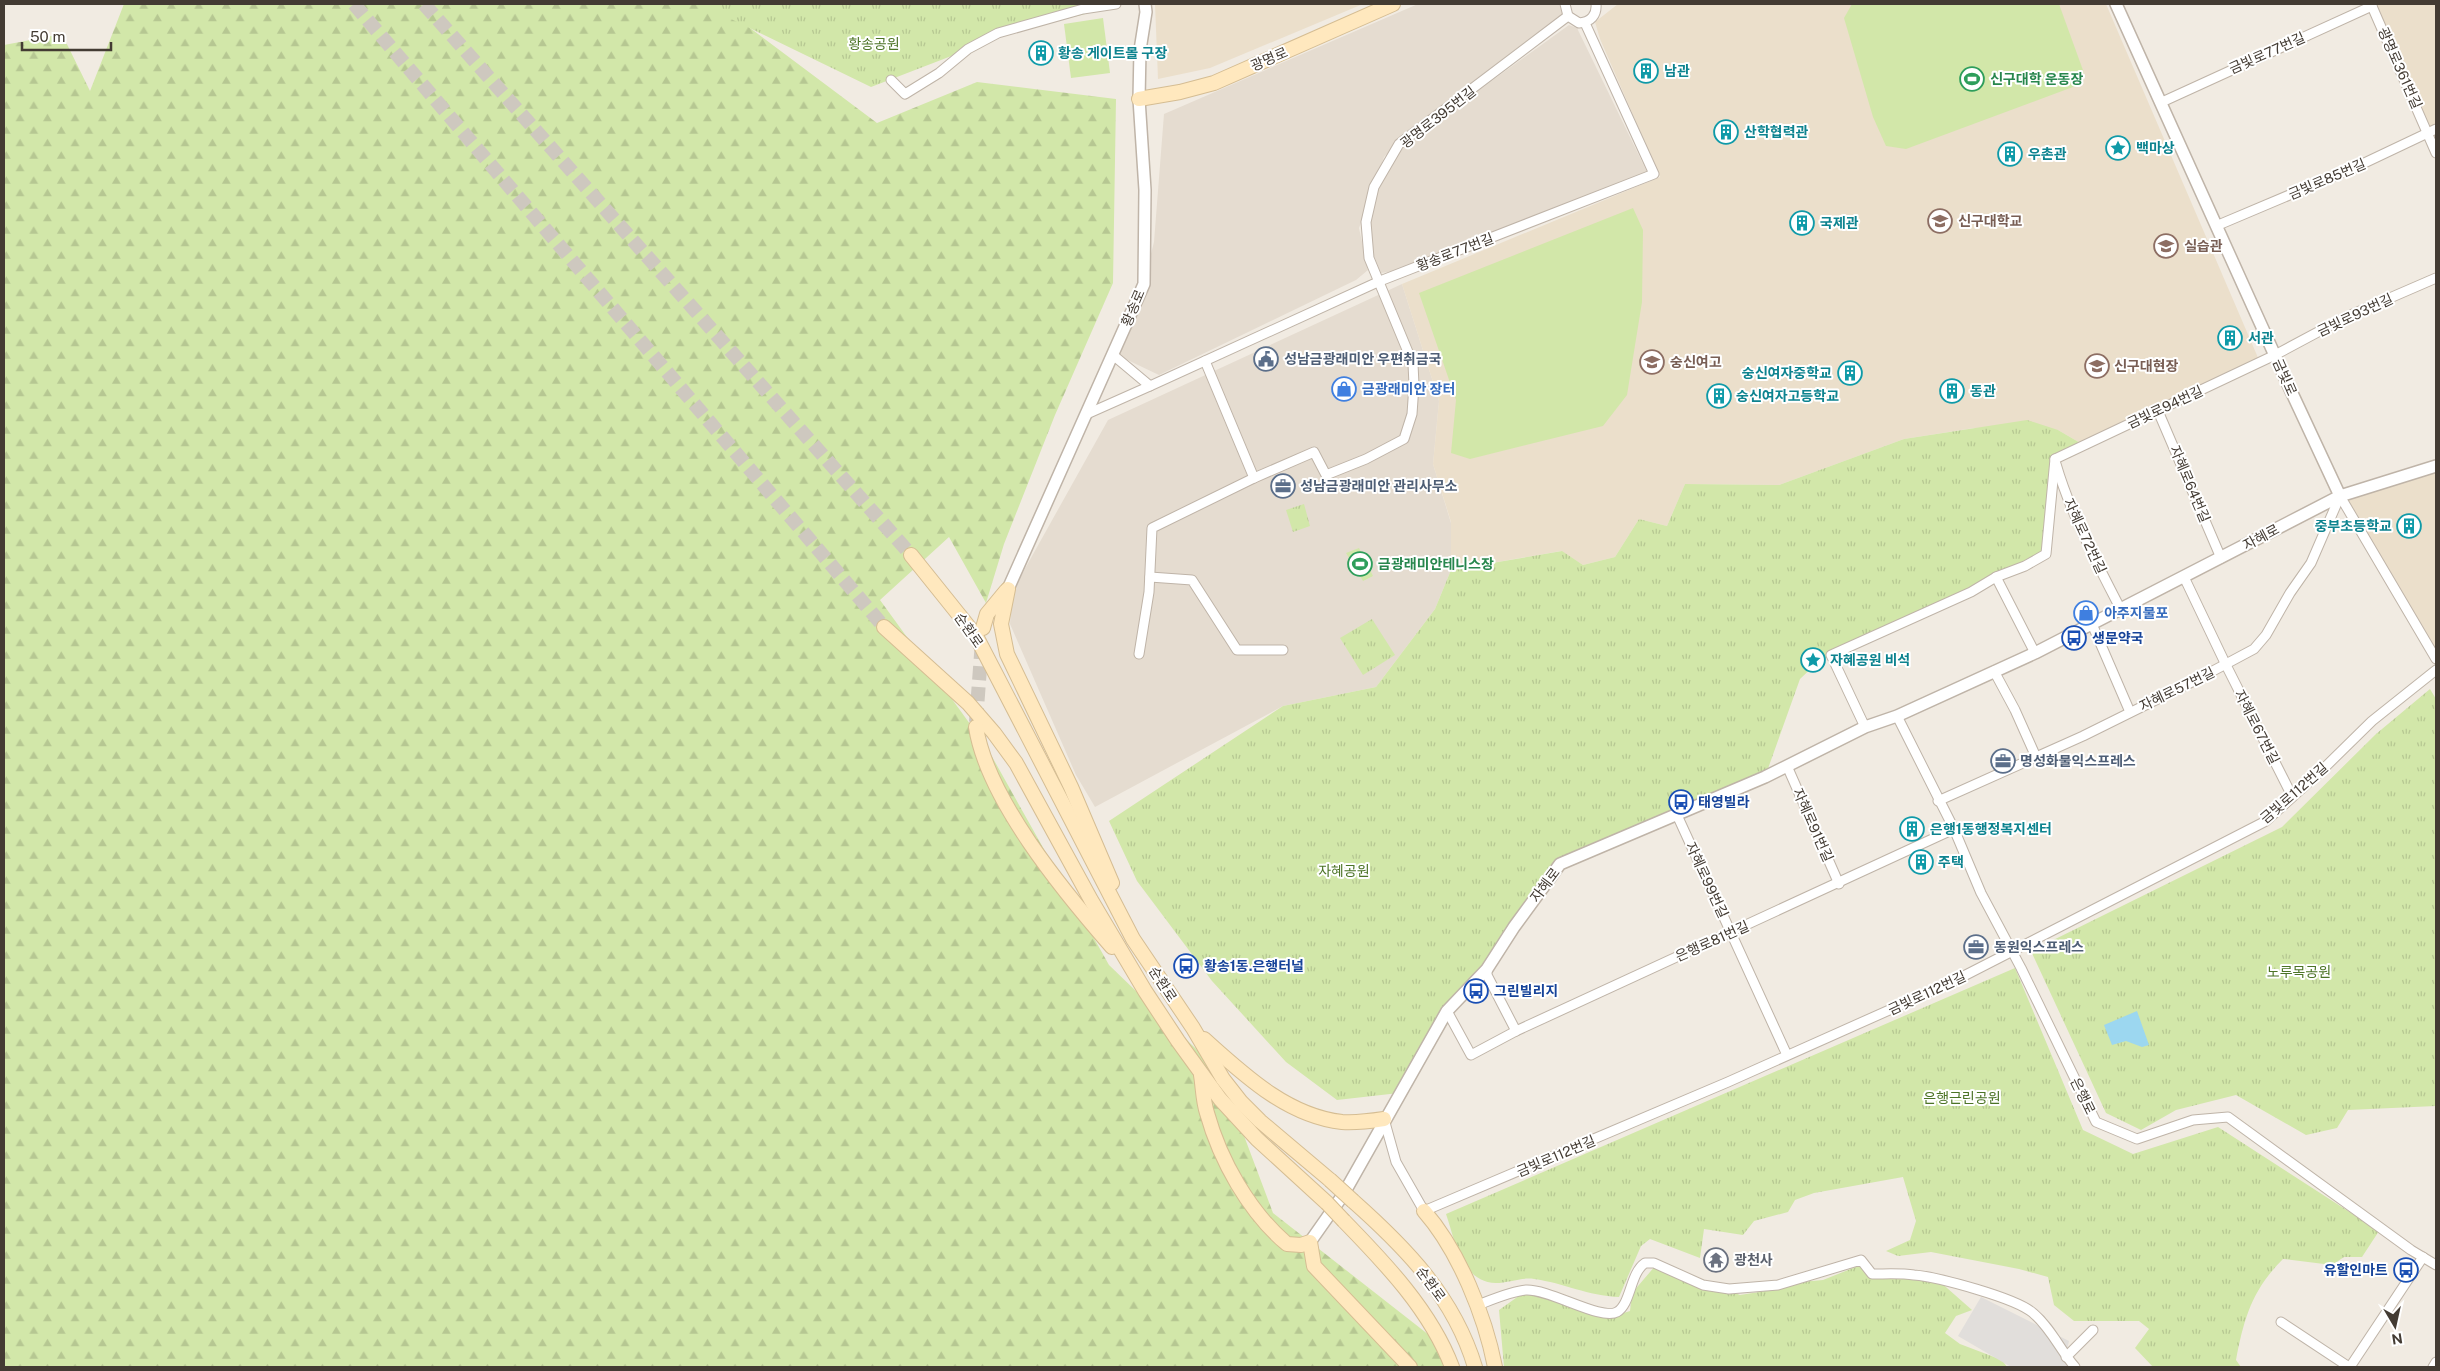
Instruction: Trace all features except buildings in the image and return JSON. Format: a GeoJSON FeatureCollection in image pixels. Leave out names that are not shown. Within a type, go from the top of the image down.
{"type":"FeatureCollection","features":[{"type":"Feature","properties":{"kind":"main road","name":"광명로"},"geometry":{"type":"LineString","coordinates":[[1140,99],[1180,92],[1214,82],[1393,4]]}},
{"type":"Feature","properties":{"kind":"main road","name":"순환로"},"geometry":{"type":"LineString","coordinates":[[911,555],[976,636],[1133,939],[1193,1028],[1223,1079],[1241,1102],[1394,1238],[1435,1284],[1454,1320],[1474,1367]]}},
{"type":"Feature","properties":{"kind":"main road"},"geometry":{"type":"LineString","coordinates":[[983,628],[987,614],[1008,589]]}},
{"type":"Feature","properties":{"kind":"main road"},"geometry":{"type":"LineString","coordinates":[[1008,589],[1001,624],[1007,654],[1102,856],[1133,939]]}},
{"type":"Feature","properties":{"kind":"main road","name":"순환로"},"geometry":{"type":"LineString","coordinates":[[884,627],[968,704],[994,733],[1028,783],[1052,832],[1136,976],[1178,1041],[1220,1099],[1257,1139],[1327,1203],[1375,1253],[1426,1318],[1447,1353],[1452,1367]]}},
{"type":"Feature","properties":{"kind":"main road"},"geometry":{"type":"LineString","coordinates":[[976,727],[979,746],[1006,805],[1052,874],[1136,976]]}},
{"type":"Feature","properties":{"kind":"main road"},"geometry":{"type":"LineString","coordinates":[[1193,1028],[1242,1073],[1278,1099],[1300,1110],[1328,1120],[1344,1122],[1384,1119]]}},
{"type":"Feature","properties":{"kind":"main road"},"geometry":{"type":"LineString","coordinates":[[1201,1072],[1206,1113],[1223,1155],[1246,1198],[1287,1244],[1300,1245],[1310,1242],[1314,1266],[1410,1367]]}},
{"type":"Feature","properties":{"kind":"main road"},"geometry":{"type":"LineString","coordinates":[[1424,1212],[1439,1228],[1478,1305],[1495,1367]]}},
{"type":"Feature","properties":{"kind":"street"},"geometry":{"type":"LineString","coordinates":[[891,80],[905,94],[939,73],[968,49],[998,33],[1083,9],[1116,4]]}},
{"type":"Feature","properties":{"kind":"street","name":"황송로"},"geometry":{"type":"LineString","coordinates":[[1008,589],[1114,355],[1144,284],[1145,190],[1140,99],[1140,50],[1146,12],[1145,4]]}},
{"type":"Feature","properties":{"kind":"street"},"geometry":{"type":"LineString","coordinates":[[1566,4],[1568,16],[1574,22],[1585,23],[1594,16],[1596,4]]}},
{"type":"Feature","properties":{"kind":"street","name":"금빛로"},"geometry":{"type":"LineString","coordinates":[[2116,4],[2340,496],[2436,659]]}},
{"type":"Feature","properties":{"kind":"street","name":"금빛로77번길"},"geometry":{"type":"LineString","coordinates":[[2162,102],[2372,5]]}},
{"type":"Feature","properties":{"kind":"street","name":"광명로361번길"},"geometry":{"type":"LineString","coordinates":[[2372,5],[2432,131],[2436,153]]}},
{"type":"Feature","properties":{"kind":"street","name":"광명로395번길"},"geometry":{"type":"LineString","coordinates":[[1254,478],[1314,452],[1326,475],[1366,459],[1404,439],[1412,414],[1413,364],[1369,258],[1366,222],[1374,187],[1399,144],[1568,16]]}},
{"type":"Feature","properties":{"kind":"street","name":"황송로77번길"},"geometry":{"type":"LineString","coordinates":[[1087,414],[1380,281],[1654,174],[1585,23]]}},
{"type":"Feature","properties":{"kind":"street","name":"금빛로85번길"},"geometry":{"type":"LineString","coordinates":[[2216,226],[2358,166],[2432,131]]}},
{"type":"Feature","properties":{"kind":"street","name":"금빛로93번길"},"geometry":{"type":"LineString","coordinates":[[2275,355],[2346,317],[2436,278]]}},
{"type":"Feature","properties":{"kind":"street"},"geometry":{"type":"LineString","coordinates":[[1114,355],[1150,386]]}},
{"type":"Feature","properties":{"kind":"street","name":"금빛로94번길"},"geometry":{"type":"LineString","coordinates":[[2055,459],[2275,355]]}},
{"type":"Feature","properties":{"kind":"street"},"geometry":{"type":"LineString","coordinates":[[1139,654],[1150,577],[1152,528],[1254,478],[1205,361]]}},
{"type":"Feature","properties":{"kind":"street","name":"자혜로64번길"},"geometry":{"type":"LineString","coordinates":[[2158,411],[2221,558]]}},
{"type":"Feature","properties":{"kind":"street"},"geometry":{"type":"LineString","coordinates":[[1865,727],[1831,655],[1962,596],[1996,577],[2025,566],[2046,554],[2055,459]]}},
{"type":"Feature","properties":{"kind":"street","name":"자혜로72번길"},"geometry":{"type":"LineString","coordinates":[[2055,459],[2065,493],[2094,559],[2121,610]]}},
{"type":"Feature","properties":{"kind":"street","name":"자혜로"},"geometry":{"type":"LineString","coordinates":[[1310,1242],[1343,1195],[1384,1119],[1447,1011],[1487,969],[1560,864],[1787,766],[1865,727],[1897,716],[2035,653],[2340,496],[2436,466]]}},
{"type":"Feature","properties":{"kind":"street","name":"자혜로57번길"},"geometry":{"type":"LineString","coordinates":[[1938,801],[2036,758],[2226,665],[2254,649],[2266,636],[2290,593],[2311,563],[2340,496]]}},
{"type":"Feature","properties":{"kind":"street"},"geometry":{"type":"LineString","coordinates":[[1150,577],[1192,580],[1237,650],[1283,650]]}},
{"type":"Feature","properties":{"kind":"street"},"geometry":{"type":"LineString","coordinates":[[1996,577],[2035,653]]}},
{"type":"Feature","properties":{"kind":"street","name":"자혜로67번길"},"geometry":{"type":"LineString","coordinates":[[2184,577],[2292,796]]}},
{"type":"Feature","properties":{"kind":"street"},"geometry":{"type":"LineString","coordinates":[[2092,624],[2130,712]]}},
{"type":"Feature","properties":{"kind":"street","name":"금빛로112번길"},"geometry":{"type":"LineString","coordinates":[[1424,1212],[1584,1145],[1952,982],[2012,953],[2266,821],[2372,721],[2436,670]]}},
{"type":"Feature","properties":{"kind":"street"},"geometry":{"type":"LineString","coordinates":[[1994,671],[2015,710],[2036,758]]}},
{"type":"Feature","properties":{"kind":"street","name":"은행로"},"geometry":{"type":"LineString","coordinates":[[1897,716],[1938,801],[1954,829],[1981,893],[2021,968],[2096,1122],[2137,1139],[2193,1120],[2228,1117],[2423,1257],[2435,1262]]}},
{"type":"Feature","properties":{"kind":"street","name":"자혜로91번길"},"geometry":{"type":"LineString","coordinates":[[1787,766],[1839,884]]}},
{"type":"Feature","properties":{"kind":"street","name":"자혜로99번길"},"geometry":{"type":"LineString","coordinates":[[1677,814],[1787,1056]]}},
{"type":"Feature","properties":{"kind":"street","name":"은행로81번길"},"geometry":{"type":"LineString","coordinates":[[1447,1011],[1471,1055],[1516,1031],[1839,884],[1954,829]]}},
{"type":"Feature","properties":{"kind":"street"},"geometry":{"type":"LineString","coordinates":[[1487,969],[1487,975],[1516,1031]]}},
{"type":"Feature","properties":{"kind":"street"},"geometry":{"type":"LineString","coordinates":[[1384,1119],[1396,1162],[1424,1212]]}},
{"type":"Feature","properties":{"kind":"street"},"geometry":{"type":"LineString","coordinates":[[2280,1322],[2349,1367],[2423,1257]]}},
{"type":"Feature","properties":{"kind":"street"},"geometry":{"type":"LineString","coordinates":[[1478,1305],[1525,1290],[1555,1295],[1604,1314],[1616,1313],[1621,1309],[1637,1272],[1645,1263],[1654,1263],[1704,1285],[1729,1289],[1778,1285],[1861,1260],[1872,1274],[1915,1275],[1992,1294],[2016,1303],[2033,1313],[2054,1337],[2075,1367]]}},
{"type":"Feature","properties":{"kind":"street"},"geometry":{"type":"LineString","coordinates":[[2066,1356],[2093,1330]]}},
{"type":"Feature","properties":{"kind":"street"},"geometry":{"type":"LineString","coordinates":[[2433,1367],[2436,1362]]}},
{"type":"Feature","properties":{"kind":"shaded area"},"geometry":{"type":"Polygon","coordinates":[[[1155,4],[1363,4],[1210,68],[1158,79],[1155,4]]]}},
{"type":"Feature","properties":{"kind":"shaded area"},"geometry":{"type":"Polygon","coordinates":[[[1418,4],[1559,4],[1563,14],[1411,128],[1384,157],[1359,228],[1368,270],[1356,280],[1159,375],[1119,356],[1133,325],[1154,242],[1164,114],[1418,4]]]}},
{"type":"Feature","properties":{"kind":"shaded area","name":"신구대학교"},"geometry":{"type":"Polygon","coordinates":[[[1618,4],[2106,4],[2259,360],[2082,444],[2058,430],[1974,428],[1904,439],[1779,485],[1685,484],[1667,526],[1639,519],[1615,557],[1583,565],[1561,551],[1451,570],[1451,522],[1433,464],[1439,401],[1402,284],[1660,177],[1600,39],[1595,22],[1618,4]]]}},
{"type":"Feature","properties":{"kind":"shaded area"},"geometry":{"type":"Polygon","coordinates":[[[2369,4],[2436,4],[2436,130],[2428,133],[2369,4]]]}},
{"type":"Feature","properties":{"kind":"shaded area"},"geometry":{"type":"Polygon","coordinates":[[[1569,25],[1577,28],[1647,172],[1463,246],[1394,271],[1381,273],[1374,256],[1370,222],[1378,187],[1403,145],[1569,25]]]}},
{"type":"Feature","properties":{"kind":"shaded area"},"geometry":{"type":"Polygon","coordinates":[[[1402,284],[1439,401],[1433,464],[1451,523],[1451,570],[1435,609],[1376,687],[1283,706],[1095,807],[1076,775],[1010,624],[1012,592],[1108,420],[1402,284]]]}},
{"type":"Feature","properties":{"kind":"shaded area"},"geometry":{"type":"Polygon","coordinates":[[[2436,459],[2436,659],[2340,496],[2436,459]]]}},
{"type":"Feature","properties":{"kind":"shaded area"},"geometry":{"type":"Polygon","coordinates":[[[1981,1297],[2069,1341],[2065,1359],[2074,1367],[2011,1367],[1958,1336],[1981,1297]]]}},
{"type":"Feature","properties":{"kind":"green space"},"geometry":{"type":"Polygon","coordinates":[[[124,4],[718,4],[877,123],[977,82],[1116,99],[1113,283],[1055,415],[1004,544],[986,603],[949,537],[880,600],[986,746],[1109,965],[1220,1072],[1273,1213],[1429,1335],[1446,1367],[4,1367],[4,45],[62,34],[90,91],[124,4]]]}},
{"type":"Feature","properties":{"kind":"green space","name":"황송공원"},"geometry":{"type":"Polygon","coordinates":[[[700,4],[1124,4],[1011,33],[871,87],[700,4]]]}},
{"type":"Feature","properties":{"kind":"green space","name":"신구대학 운동장"},"geometry":{"type":"Polygon","coordinates":[[[1852,4],[2059,4],[2084,73],[2081,84],[1906,149],[1886,146],[1873,117],[1844,18],[1852,4]]]}},
{"type":"Feature","properties":{"kind":"green space"},"geometry":{"type":"Polygon","coordinates":[[[1103,18],[1110,73],[1071,78],[1064,24],[1103,18]]]}},
{"type":"Feature","properties":{"kind":"green space"},"geometry":{"type":"Polygon","coordinates":[[[1633,208],[1643,230],[1642,302],[1627,395],[1603,426],[1470,459],[1451,453],[1456,400],[1419,293],[1633,208]]]}},
{"type":"Feature","properties":{"kind":"green space","name":"자혜공원"},"geometry":{"type":"Polygon","coordinates":[[[2027,420],[2058,430],[2082,444],[2053,457],[2046,554],[1819,661],[1800,679],[1765,777],[1560,864],[1514,927],[1447,1011],[1399,1093],[1337,1100],[1286,1062],[1212,981],[1137,881],[1109,821],[1283,706],[1376,687],[1435,609],[1451,570],[1562,551],[1583,565],[1615,557],[1639,519],[1667,526],[1685,484],[1779,485],[1904,439],[2027,420]]]}},
{"type":"Feature","properties":{"kind":"green space"},"geometry":{"type":"Polygon","coordinates":[[[1304,504],[1310,526],[1293,532],[1286,510],[1304,504]]]}},
{"type":"Feature","properties":{"kind":"green space","name":"금광래미안테니스장"},"geometry":{"type":"Polygon","coordinates":[[[1359,548],[1373,576],[1363,581],[1346,553],[1359,548]]]}},
{"type":"Feature","properties":{"kind":"green space"},"geometry":{"type":"Polygon","coordinates":[[[1372,619],[1395,655],[1363,675],[1340,638],[1372,619]]]}},
{"type":"Feature","properties":{"kind":"green space","name":"노루목공원"},"geometry":{"type":"Polygon","coordinates":[[[2430,689],[2436,699],[2436,1106],[2348,1110],[2337,1128],[2306,1135],[2236,1095],[2176,1110],[2141,1130],[2106,1113],[2031,951],[2282,827],[2376,734],[2430,689]]]}},
{"type":"Feature","properties":{"kind":"green space","name":"은행근린공원"},"geometry":{"type":"Polygon","coordinates":[[[2015,968],[2083,1130],[2133,1154],[2218,1127],[2379,1231],[2362,1257],[2344,1257],[2332,1265],[2283,1259],[2264,1282],[2251,1305],[2242,1331],[2236,1360],[2241,1367],[2153,1367],[2135,1348],[2149,1329],[2139,1321],[2074,1321],[2054,1305],[2048,1277],[2019,1269],[1931,1252],[1898,1256],[1886,1251],[1910,1240],[1916,1221],[1903,1177],[1814,1193],[1795,1200],[1788,1212],[1754,1221],[1743,1235],[1704,1229],[1700,1258],[1650,1239],[1641,1246],[1619,1297],[1597,1294],[1534,1279],[1496,1283],[1484,1281],[1467,1268],[1461,1258],[1446,1214],[2015,968]]]}},
{"type":"Feature","properties":{"kind":"green space"},"geometry":{"type":"Polygon","coordinates":[[[1868,1262],[1875,1273],[1930,1273],[1972,1310],[1956,1316],[1945,1333],[1960,1344],[2002,1360],[2007,1367],[1504,1367],[1499,1310],[1523,1293],[1552,1295],[1614,1316],[1630,1311],[1632,1293],[1656,1265],[1702,1279],[1740,1295],[1765,1291],[1779,1284],[1823,1280],[1868,1262]]]}},
{"type":"Feature","properties":{"kind":"water"},"geometry":{"type":"Polygon","coordinates":[[[2137,1011],[2149,1045],[2142,1047],[2126,1041],[2112,1045],[2104,1025],[2137,1011]]]}},
{"type":"Feature","properties":{"kind":"tunnel"},"geometry":{"type":"LineString","coordinates":[[354,4],[884,627]]}},
{"type":"Feature","properties":{"kind":"tunnel"},"geometry":{"type":"LineString","coordinates":[[424,4],[911,555]]}},
{"type":"Feature","properties":{"kind":"tunnel"},"geometry":{"type":"LineString","coordinates":[[976,722],[982,641]]}},
{"type":"Feature","properties":{"kind":"place","name":"황송 게이트볼 구장"},"geometry":{"type":"Point","coordinates":[1041,53]}},
{"type":"Feature","properties":{"kind":"place","name":"남관"},"geometry":{"type":"Point","coordinates":[1646,71]}},
{"type":"Feature","properties":{"kind":"place","name":"신구대학 운동장"},"geometry":{"type":"Point","coordinates":[1972,79]}},
{"type":"Feature","properties":{"kind":"place","name":"산학협력관"},"geometry":{"type":"Point","coordinates":[1726,132]}},
{"type":"Feature","properties":{"kind":"place","name":"백마상"},"geometry":{"type":"Point","coordinates":[2118,148]}},
{"type":"Feature","properties":{"kind":"place","name":"우촌관"},"geometry":{"type":"Point","coordinates":[2010,154]}},
{"type":"Feature","properties":{"kind":"place","name":"신구대학교"},"geometry":{"type":"Point","coordinates":[1940,221]}},
{"type":"Feature","properties":{"kind":"place","name":"국제관"},"geometry":{"type":"Point","coordinates":[1802,223]}},
{"type":"Feature","properties":{"kind":"place","name":"실습관"},"geometry":{"type":"Point","coordinates":[2166,246]}},
{"type":"Feature","properties":{"kind":"place","name":"서관"},"geometry":{"type":"Point","coordinates":[2230,338]}},
{"type":"Feature","properties":{"kind":"place","name":"성남금광래미안 우편취금국"},"geometry":{"type":"Point","coordinates":[1266,359]}},
{"type":"Feature","properties":{"kind":"place","name":"숭신여고"},"geometry":{"type":"Point","coordinates":[1652,362]}},
{"type":"Feature","properties":{"kind":"place","name":"신구대현장"},"geometry":{"type":"Point","coordinates":[2097,366]}},
{"type":"Feature","properties":{"kind":"place","name":"숭신여자중학교"},"geometry":{"type":"Point","coordinates":[1850,373]}},
{"type":"Feature","properties":{"kind":"place","name":"금광래미안 장터"},"geometry":{"type":"Point","coordinates":[1344,389]}},
{"type":"Feature","properties":{"kind":"place","name":"동관"},"geometry":{"type":"Point","coordinates":[1952,391]}},
{"type":"Feature","properties":{"kind":"place","name":"숭신여자고등학교"},"geometry":{"type":"Point","coordinates":[1719,396]}},
{"type":"Feature","properties":{"kind":"place","name":"성남금광래미안 관리사무소"},"geometry":{"type":"Point","coordinates":[1283,486]}},
{"type":"Feature","properties":{"kind":"place","name":"중부초등학교"},"geometry":{"type":"Point","coordinates":[2409,526]}},
{"type":"Feature","properties":{"kind":"place","name":"금광래미안테니스장"},"geometry":{"type":"Point","coordinates":[1360,564]}},
{"type":"Feature","properties":{"kind":"place","name":"아주지물포"},"geometry":{"type":"Point","coordinates":[2086,613]}},
{"type":"Feature","properties":{"kind":"place","name":"생문약국"},"geometry":{"type":"Point","coordinates":[2074,638]}},
{"type":"Feature","properties":{"kind":"place","name":"자혜공원 비석"},"geometry":{"type":"Point","coordinates":[1813,660]}},
{"type":"Feature","properties":{"kind":"place","name":"명성화물익스프레스"},"geometry":{"type":"Point","coordinates":[2003,761]}},
{"type":"Feature","properties":{"kind":"place","name":"태영빌라"},"geometry":{"type":"Point","coordinates":[1681,802]}},
{"type":"Feature","properties":{"kind":"place","name":"은행1동행정복지센터"},"geometry":{"type":"Point","coordinates":[1912,829]}},
{"type":"Feature","properties":{"kind":"place","name":"주택"},"geometry":{"type":"Point","coordinates":[1921,862]}},
{"type":"Feature","properties":{"kind":"place","name":"동원익스프레스"},"geometry":{"type":"Point","coordinates":[1976,947]}},
{"type":"Feature","properties":{"kind":"place","name":"황송1동.은행터널"},"geometry":{"type":"Point","coordinates":[1186,966]}},
{"type":"Feature","properties":{"kind":"place","name":"그린빌리지"},"geometry":{"type":"Point","coordinates":[1476,991]}},
{"type":"Feature","properties":{"kind":"place","name":"광천사"},"geometry":{"type":"Point","coordinates":[1716,1260]}},
{"type":"Feature","properties":{"kind":"place","name":"유할인마트"},"geometry":{"type":"Point","coordinates":[2406,1270]}}]}
